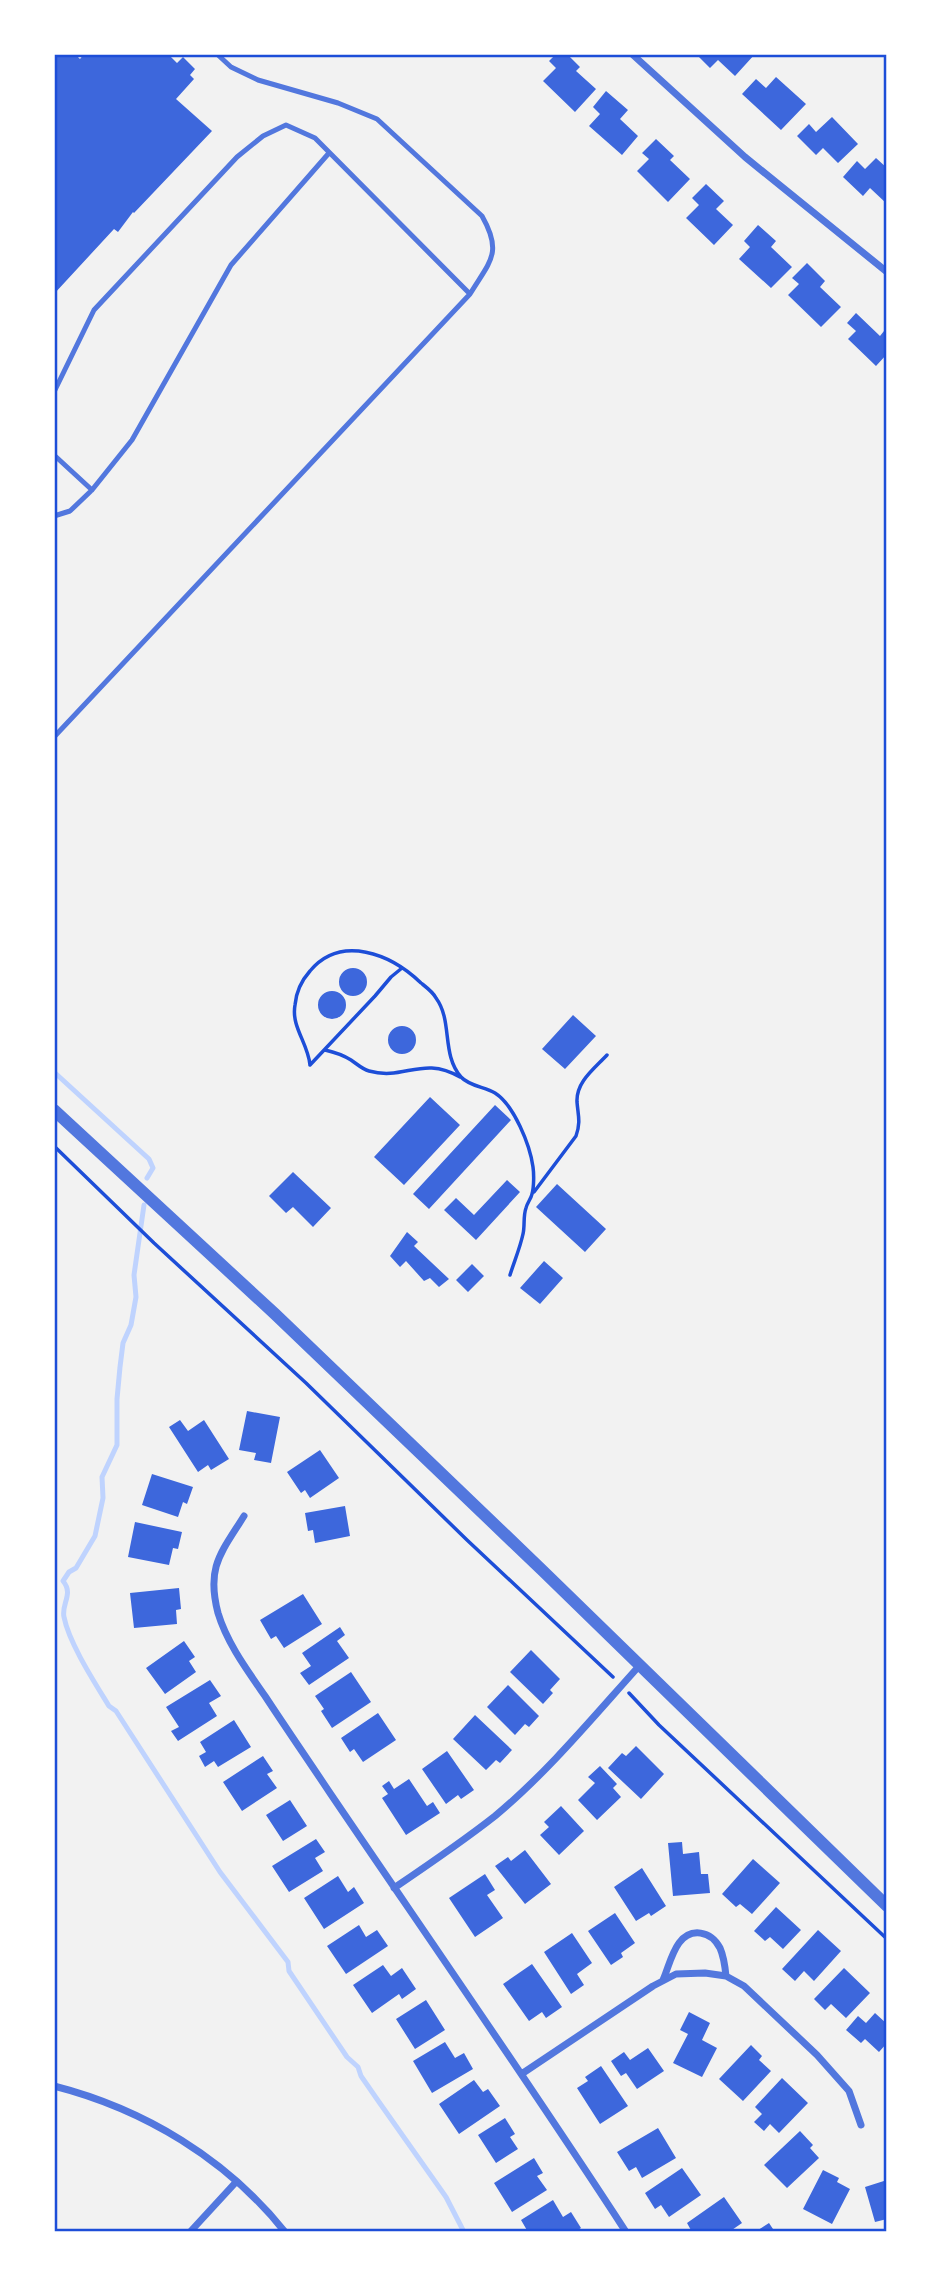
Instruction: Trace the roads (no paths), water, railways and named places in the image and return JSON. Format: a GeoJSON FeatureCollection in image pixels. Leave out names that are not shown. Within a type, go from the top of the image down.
{"type":"FeatureCollection","features":[{"type":"Feature","properties":{"kind":"street"},"geometry":{"type":"LineString","coordinates":[[632,54],[745,157],[887,272]]}},
{"type":"Feature","properties":{"kind":"street"},"geometry":{"type":"LineString","coordinates":[[54,1110],[275,1314],[887,1906]]}},
{"type":"Feature","properties":{"kind":"street"},"geometry":{"type":"LineString","coordinates":[[244,1516],[217,1559],[214,1572],[216,1599],[226,1634],[250,1675],[523,2073],[626,2232]]}},
{"type":"Feature","properties":{"kind":"street"},"geometry":{"type":"LineString","coordinates":[[394,1888],[450,1850],[496,1814],[540,1773],[640,1665]]}},
{"type":"Feature","properties":{"kind":"street"},"geometry":{"type":"LineString","coordinates":[[663,1981],[679,1942],[690,1933],[700,1932],[710,1936],[719,1947],[726,1976]]}},
{"type":"Feature","properties":{"kind":"street"},"geometry":{"type":"LineString","coordinates":[[523,2073],[676,1974],[705,1973],[726,1976],[744,1986],[817,2055],[849,2091],[861,2125]]}},
{"type":"Feature","properties":{"kind":"street"},"geometry":{"type":"LineString","coordinates":[[54,2086],[93,2096],[144,2117],[209,2159],[273,2216],[285,2232]]}},
{"type":"Feature","properties":{"kind":"street"},"geometry":{"type":"LineString","coordinates":[[190,2232],[236,2182]]}},
{"type":"Feature","properties":{"kind":"lane"},"geometry":{"type":"LineString","coordinates":[[54,737],[470,294],[494,254],[492,233],[482,216],[377,119],[338,103],[258,80],[231,67],[217,54]]}},
{"type":"Feature","properties":{"kind":"lane"},"geometry":{"type":"LineString","coordinates":[[54,392],[94,310],[237,158],[263,136],[286,125],[315,138],[470,294]]}},
{"type":"Feature","properties":{"kind":"lane"},"geometry":{"type":"LineString","coordinates":[[54,516],[70,512],[92,491],[132,440],[231,265],[330,153]]}},
{"type":"Feature","properties":{"kind":"lane"},"geometry":{"type":"LineString","coordinates":[[54,455],[92,491]]}},
{"type":"Feature","properties":{"kind":"waterway"},"geometry":{"type":"LineString","coordinates":[[54,1072],[149,1159],[153,1168],[147,1178]]}},
{"type":"Feature","properties":{"kind":"waterway"},"geometry":{"type":"LineString","coordinates":[[144,1205],[134,1275],[136,1297],[131,1325],[123,1343],[120,1367],[117,1445],[102,1477],[103,1498],[95,1536],[76,1568],[69,1572],[63,1581],[67,1590],[64,1612],[67,1627],[83,1663],[109,1706],[116,1711],[220,1872],[288,1962],[289,1971],[446,2197],[464,2232]]}}]}
